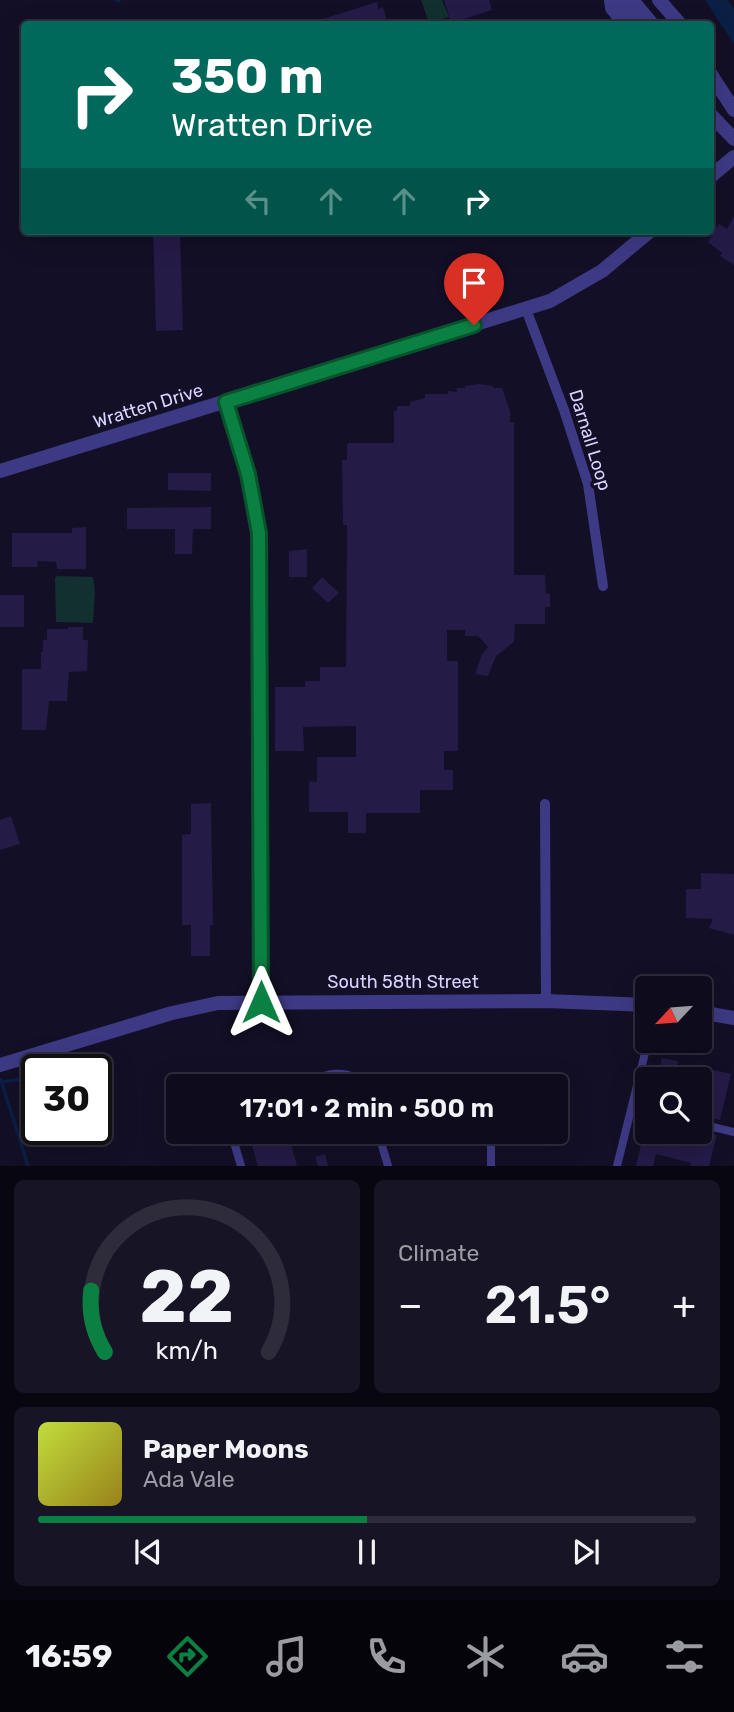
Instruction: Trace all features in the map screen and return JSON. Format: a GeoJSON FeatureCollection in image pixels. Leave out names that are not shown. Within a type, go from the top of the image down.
{"type":"FeatureCollection","features":[{"type":"Feature","properties":{"kind":"street"},"geometry":{"type":"LineString","coordinates":[[611,0],[612,8],[623,21]]}},
{"type":"Feature","properties":{"kind":"street"},"geometry":{"type":"LineString","coordinates":[[618,0],[636,21]]}},
{"type":"Feature","properties":{"kind":"street"},"geometry":{"type":"LineString","coordinates":[[632,0],[650,21]]}},
{"type":"Feature","properties":{"kind":"street"},"geometry":{"type":"LineString","coordinates":[[659,0],[677,21]]}},
{"type":"Feature","properties":{"kind":"street"},"geometry":{"type":"LineString","coordinates":[[714,79],[734,110]]}},
{"type":"Feature","properties":{"kind":"street"},"geometry":{"type":"LineString","coordinates":[[714,118],[734,139]]}},
{"type":"Feature","properties":{"kind":"street"},"geometry":{"type":"LineString","coordinates":[[714,174],[734,157]]}},
{"type":"Feature","properties":{"kind":"street","name":"Wratten Drive"},"geometry":{"type":"LineString","coordinates":[[0,471],[526,309],[550,300],[602,271],[645,235]]}},
{"type":"Feature","properties":{"kind":"street","name":"Darnall Loop"},"geometry":{"type":"LineString","coordinates":[[526,309],[588,484],[603,586]]}},
{"type":"Feature","properties":{"kind":"street"},"geometry":{"type":"LineString","coordinates":[[226,402],[248,474],[259,533],[261,1002]]}},
{"type":"Feature","properties":{"kind":"street"},"geometry":{"type":"LineString","coordinates":[[545,804],[546,1001]]}},
{"type":"Feature","properties":{"kind":"street","name":"South 58th Street"},"geometry":{"type":"LineString","coordinates":[[0,1065],[194,1007],[218,1003],[546,1001],[635,1004]]}},
{"type":"Feature","properties":{"kind":"street"},"geometry":{"type":"LineString","coordinates":[[712,1014],[734,1018]]}},
{"type":"Feature","properties":{"kind":"street"},"geometry":{"type":"LineString","coordinates":[[617,1166],[645,1054]]}},
{"type":"Feature","properties":{"kind":"street"},"geometry":{"type":"LineString","coordinates":[[712,1127],[734,1132]]}},
{"type":"Feature","properties":{"kind":"street"},"geometry":{"type":"LineString","coordinates":[[235,1144],[241,1166]]}},
{"type":"Feature","properties":{"kind":"street"},"geometry":{"type":"LineString","coordinates":[[382,1144],[388,1166]]}},
{"type":"Feature","properties":{"kind":"street"},"geometry":{"type":"LineString","coordinates":[[491,1144],[491,1166]]}},
{"type":"Feature","properties":{"kind":"green space"},"geometry":{"type":"Polygon","coordinates":[[[421,0],[442,0],[449,17],[428,21],[421,0]]]}},
{"type":"Feature","properties":{"kind":"green space"},"geometry":{"type":"Polygon","coordinates":[[[57,576],[93,577],[93,623],[56,622],[57,576]]]}},
{"type":"Feature","properties":{"kind":"water"},"geometry":{"type":"Polygon","coordinates":[[[705,0],[727,0],[734,9],[734,44],[705,0]]]}},
{"type":"Feature","properties":{"kind":"building"},"geometry":{"type":"Polygon","coordinates":[[[444,0],[489,0],[492,10],[450,21],[444,0]]]}},
{"type":"Feature","properties":{"kind":"building"},"geometry":{"type":"Polygon","coordinates":[[[377,2],[378,9],[383,7],[387,21],[316,21],[377,2]]]}},
{"type":"Feature","properties":{"kind":"building"},"geometry":{"type":"Polygon","coordinates":[[[734,216],[734,265],[720,256],[722,253],[708,242],[719,224],[727,229],[734,216]]]}},
{"type":"Feature","properties":{"kind":"building"},"geometry":{"type":"Polygon","coordinates":[[[153,235],[180,235],[183,330],[156,331],[153,235]]]}},
{"type":"Feature","properties":{"kind":"building"},"geometry":{"type":"Polygon","coordinates":[[[478,384],[502,388],[510,411],[510,422],[514,422],[514,575],[545,575],[550,607],[545,607],[545,624],[515,624],[514,642],[496,656],[488,676],[475,674],[482,654],[488,647],[478,636],[465,636],[465,630],[447,630],[447,661],[458,661],[458,751],[444,751],[444,770],[453,770],[453,790],[420,790],[420,813],[366,813],[366,833],[348,833],[348,812],[309,812],[309,781],[317,782],[317,757],[356,757],[356,726],[303,727],[304,751],[275,751],[275,687],[305,687],[305,681],[320,681],[320,667],[346,667],[347,525],[343,525],[342,460],[347,460],[347,445],[394,443],[394,411],[397,411],[397,406],[410,406],[410,402],[425,398],[425,394],[448,394],[448,391],[457,392],[456,388],[478,384]]]}},
{"type":"Feature","properties":{"kind":"building"},"geometry":{"type":"Polygon","coordinates":[[[168,473],[211,473],[211,491],[168,490],[168,473]]]}},
{"type":"Feature","properties":{"kind":"building"},"geometry":{"type":"Polygon","coordinates":[[[211,507],[211,529],[193,529],[192,554],[175,554],[175,529],[127,529],[127,508],[211,507]]]}},
{"type":"Feature","properties":{"kind":"building"},"geometry":{"type":"Polygon","coordinates":[[[86,527],[86,569],[57,569],[56,562],[37,561],[38,567],[12,567],[12,533],[72,533],[72,528],[86,527]]]}},
{"type":"Feature","properties":{"kind":"building"},"geometry":{"type":"Polygon","coordinates":[[[307,549],[307,577],[289,577],[289,551],[307,549]]]}},
{"type":"Feature","properties":{"kind":"building"},"geometry":{"type":"Polygon","coordinates":[[[322,577],[339,593],[328,603],[312,588],[322,577]]]}},
{"type":"Feature","properties":{"kind":"building"},"geometry":{"type":"Polygon","coordinates":[[[0,595],[24,595],[24,627],[0,627],[0,595]]]}},
{"type":"Feature","properties":{"kind":"building"},"geometry":{"type":"Polygon","coordinates":[[[83,627],[83,640],[88,640],[87,671],[69,672],[67,701],[49,701],[46,730],[22,730],[22,669],[41,669],[41,652],[43,640],[47,640],[47,629],[83,627]]]}},
{"type":"Feature","properties":{"kind":"building"},"geometry":{"type":"Polygon","coordinates":[[[211,803],[213,925],[210,925],[210,956],[191,956],[191,925],[182,925],[182,835],[191,834],[191,804],[211,803]]]}},
{"type":"Feature","properties":{"kind":"building"},"geometry":{"type":"Polygon","coordinates":[[[11,816],[20,844],[0,850],[0,820],[11,816]]]}},
{"type":"Feature","properties":{"kind":"building"},"geometry":{"type":"Polygon","coordinates":[[[701,873],[734,874],[734,935],[709,928],[713,919],[686,918],[686,889],[701,889],[701,873]]]}},
{"type":"Feature","properties":{"kind":"building"},"geometry":{"type":"Polygon","coordinates":[[[662,1058],[678,1061],[677,1067],[660,1067],[662,1058]]]}},
{"type":"Feature","properties":{"kind":"building"},"geometry":{"type":"Polygon","coordinates":[[[714,1070],[731,1074],[720,1120],[712,1118],[714,1070]]]}},
{"type":"Feature","properties":{"kind":"building"},"geometry":{"type":"Polygon","coordinates":[[[712,1134],[717,1135],[709,1166],[690,1166],[691,1163],[656,1154],[653,1166],[636,1166],[641,1144],[712,1144],[712,1134]]]}},
{"type":"Feature","properties":{"kind":"building"},"geometry":{"type":"Polygon","coordinates":[[[252,1144],[291,1144],[297,1166],[258,1166],[252,1144]]]}},
{"type":"Feature","properties":{"kind":"building"},"geometry":{"type":"Polygon","coordinates":[[[325,1154],[328,1166],[318,1166],[315,1157],[325,1154]]]}},
{"type":"Feature","properties":{"kind":"waterway"},"geometry":{"type":"LineString","coordinates":[[2,1082],[21,1079]]}},
{"type":"Feature","properties":{"kind":"waterway"},"geometry":{"type":"LineString","coordinates":[[1,1080],[28,1166]]}},
{"type":"Feature","properties":{"kind":"route"},"geometry":{"type":"LineString","coordinates":[[261,1002],[259,533],[248,474],[226,402],[474,325]]}}]}
